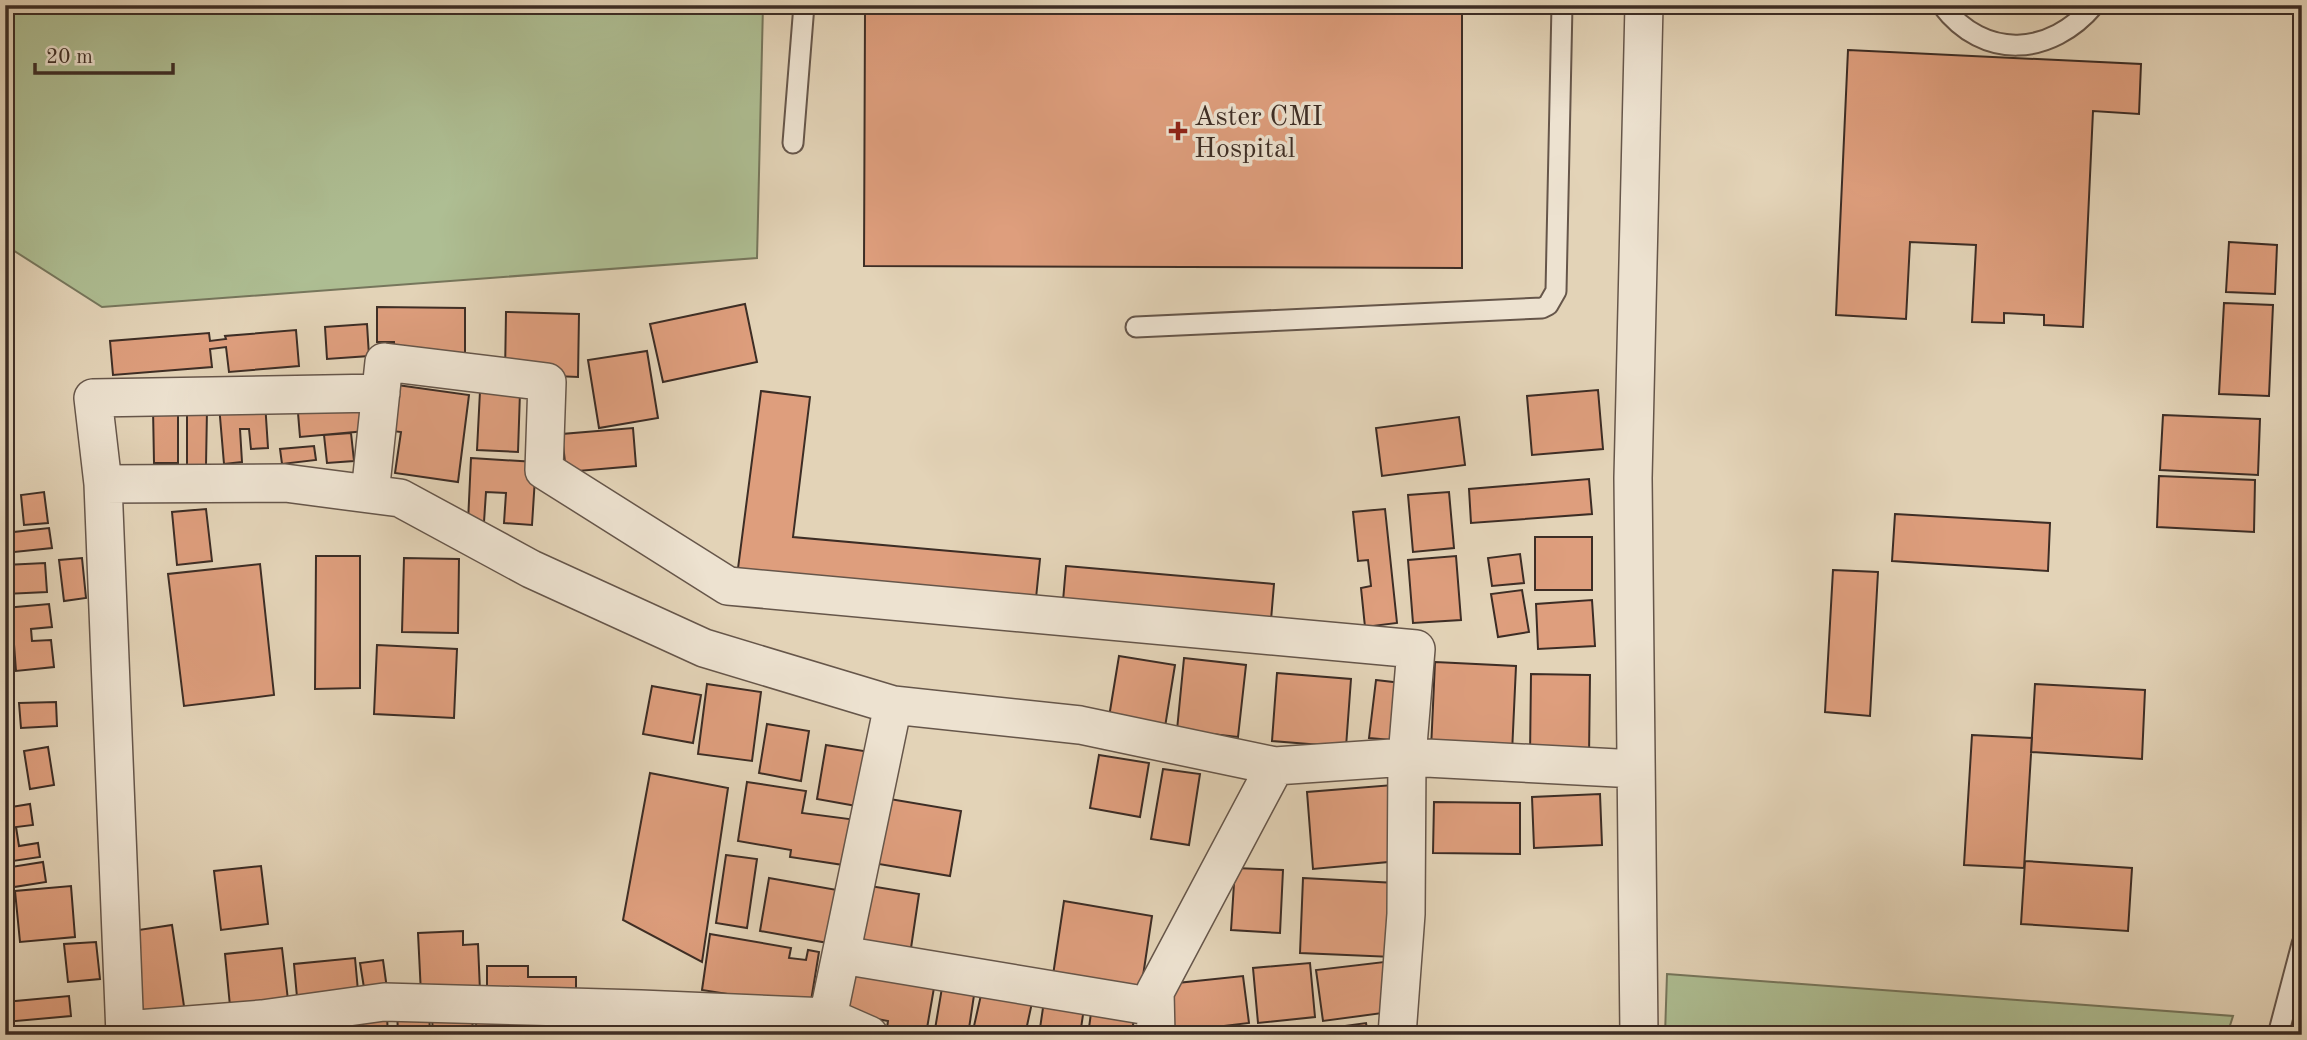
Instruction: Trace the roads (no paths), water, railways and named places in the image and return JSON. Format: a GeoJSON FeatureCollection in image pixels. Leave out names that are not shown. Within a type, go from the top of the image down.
{"type":"FeatureCollection","features":[{"type":"Feature","properties":{"kind":"street"},"geometry":{"type":"LineString","coordinates":[[1639,1035],[1633,478],[1644,5]]}},
{"type":"Feature","properties":{"kind":"street"},"geometry":{"type":"LineString","coordinates":[[370,494],[384,362],[547,382],[544,470],[728,586],[1416,649],[1407,757],[1406,914],[1397,1035]]}},
{"type":"Feature","properties":{"kind":"street"},"geometry":{"type":"LineString","coordinates":[[381,393],[93,398],[103,484],[125,1032],[262,1019],[384,1002],[828,1017],[869,1035]]}},
{"type":"Feature","properties":{"kind":"street"},"geometry":{"type":"LineString","coordinates":[[103,484],[285,483],[400,499],[531,569],[704,648],[893,705],[1080,725],[1275,766],[1407,757],[1636,769]]}},
{"type":"Feature","properties":{"kind":"street"},"geometry":{"type":"LineString","coordinates":[[828,1017],[893,705]]}},
{"type":"Feature","properties":{"kind":"street"},"geometry":{"type":"LineString","coordinates":[[842,955],[1155,1021],[1155,992],[1275,766]]}},
{"type":"Feature","properties":{"kind":"lane"},"geometry":{"type":"LineString","coordinates":[[793,143],[804,5]]}},
{"type":"Feature","properties":{"kind":"lane"},"geometry":{"type":"LineString","coordinates":[[1136,327],[1542,309],[1548,305],[1556,291],[1563,5]]}},
{"type":"Feature","properties":{"kind":"lane"},"geometry":{"type":"LineString","coordinates":[[1942,5],[1964,28],[1981,39],[2023,46],[2063,34],[2094,5]]}},
{"type":"Feature","properties":{"kind":"lane"},"geometry":{"type":"LineString","coordinates":[[2278,1035],[2302,944]]}},
{"type":"Feature","properties":{"kind":"place","name":"Aster CMI Hospital"},"geometry":{"type":"Point","coordinates":[1178,131]}}]}
